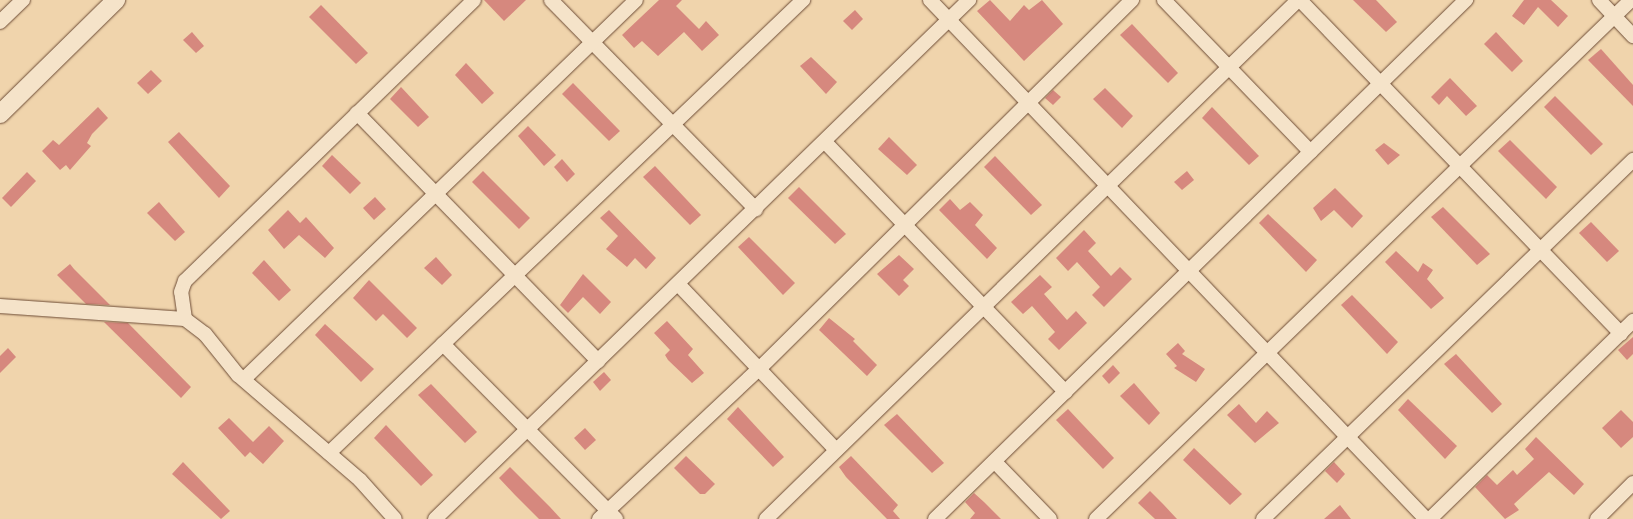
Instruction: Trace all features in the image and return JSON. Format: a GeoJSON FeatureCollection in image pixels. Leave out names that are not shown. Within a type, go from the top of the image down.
{"type":"FeatureCollection","features":[{"type":"Feature","properties":{"kind":"street"},"geometry":{"type":"LineString","coordinates":[[0,22],[23,0]]}},
{"type":"Feature","properties":{"kind":"street"},"geometry":{"type":"LineString","coordinates":[[0,114],[116,0]]}},
{"type":"Feature","properties":{"kind":"street"},"geometry":{"type":"LineString","coordinates":[[185,319],[182,284],[474,0]]}},
{"type":"Feature","properties":{"kind":"street"},"geometry":{"type":"LineString","coordinates":[[551,0],[756,209]]}},
{"type":"Feature","properties":{"kind":"street"},"geometry":{"type":"LineString","coordinates":[[244,380],[636,0]]}},
{"type":"Feature","properties":{"kind":"street"},"geometry":{"type":"LineString","coordinates":[[329,453],[803,0]]}},
{"type":"Feature","properties":{"kind":"street"},"geometry":{"type":"LineString","coordinates":[[930,0],[1426,519]]}},
{"type":"Feature","properties":{"kind":"street"},"geometry":{"type":"LineString","coordinates":[[435,519],[529,430],[969,0]]}},
{"type":"Feature","properties":{"kind":"street"},"geometry":{"type":"LineString","coordinates":[[443,344],[529,430],[608,516],[759,369],[1027,102],[1132,0]]}},
{"type":"Feature","properties":{"kind":"street"},"geometry":{"type":"LineString","coordinates":[[1164,0],[1228,68],[1311,152]]}},
{"type":"Feature","properties":{"kind":"street"},"geometry":{"type":"LineString","coordinates":[[766,519],[1299,0],[1381,83],[1621,333]]}},
{"type":"Feature","properties":{"kind":"street"},"geometry":{"type":"LineString","coordinates":[[935,519],[996,462],[1466,0]]}},
{"type":"Feature","properties":{"kind":"street"},"geometry":{"type":"LineString","coordinates":[[1599,0],[1633,36]]}},
{"type":"Feature","properties":{"kind":"street"},"geometry":{"type":"LineString","coordinates":[[1096,519],[1631,0]]}},
{"type":"Feature","properties":{"kind":"street"},"geometry":{"type":"LineString","coordinates":[[357,113],[513,277],[598,361]]}},
{"type":"Feature","properties":{"kind":"street"},"geometry":{"type":"LineString","coordinates":[[825,142],[983,308],[1066,392]]}},
{"type":"Feature","properties":{"kind":"street"},"geometry":{"type":"LineString","coordinates":[[1263,519],[1633,160]]}},
{"type":"Feature","properties":{"kind":"street"},"geometry":{"type":"LineString","coordinates":[[678,284],[836,450]]}},
{"type":"Feature","properties":{"kind":"street"},"geometry":{"type":"LineString","coordinates":[[0,306],[185,319],[201,330],[244,380],[329,453],[395,519]]}},
{"type":"Feature","properties":{"kind":"street"},"geometry":{"type":"LineString","coordinates":[[1430,519],[1633,322]]}},
{"type":"Feature","properties":{"kind":"street"},"geometry":{"type":"LineString","coordinates":[[996,462],[1050,519]]}},
{"type":"Feature","properties":{"kind":"street"},"geometry":{"type":"LineString","coordinates":[[1597,519],[1633,483]]}},
{"type":"Feature","properties":{"kind":"building"},"geometry":{"type":"Polygon","coordinates":[[[484,0],[526,0],[504,21],[484,0]]]}},
{"type":"Feature","properties":{"kind":"building"},"geometry":{"type":"Polygon","coordinates":[[[659,0],[682,0],[676,6],[699,29],[706,21],[719,35],[702,51],[684,32],[658,56],[642,41],[634,48],[622,35],[659,0]]]}},
{"type":"Feature","properties":{"kind":"building"},"geometry":{"type":"Polygon","coordinates":[[[990,0],[1010,21],[1024,5],[1029,10],[1042,0],[1063,24],[1024,61],[977,11],[990,0]]]}},
{"type":"Feature","properties":{"kind":"building"},"geometry":{"type":"Polygon","coordinates":[[[1353,0],[1376,0],[1397,22],[1386,32],[1353,0]]]}},
{"type":"Feature","properties":{"kind":"building"},"geometry":{"type":"Polygon","coordinates":[[[1524,0],[1551,0],[1568,16],[1558,27],[1538,7],[1524,25],[1512,16],[1524,0]]]}},
{"type":"Feature","properties":{"kind":"building"},"geometry":{"type":"Polygon","coordinates":[[[321,5],[368,53],[356,64],[309,17],[321,5]]]}},
{"type":"Feature","properties":{"kind":"building"},"geometry":{"type":"Polygon","coordinates":[[[855,10],[863,19],[852,30],[843,21],[855,10]]]}},
{"type":"Feature","properties":{"kind":"building"},"geometry":{"type":"Polygon","coordinates":[[[1132,24],[1178,73],[1168,83],[1120,35],[1132,24]]]}},
{"type":"Feature","properties":{"kind":"building"},"geometry":{"type":"Polygon","coordinates":[[[192,32],[204,46],[196,53],[183,40],[192,32]]]}},
{"type":"Feature","properties":{"kind":"building"},"geometry":{"type":"Polygon","coordinates":[[[1496,32],[1523,61],[1512,72],[1484,44],[1496,32]]]}},
{"type":"Feature","properties":{"kind":"building"},"geometry":{"type":"Polygon","coordinates":[[[1601,49],[1633,85],[1633,106],[1588,60],[1601,49]]]}},
{"type":"Feature","properties":{"kind":"building"},"geometry":{"type":"Polygon","coordinates":[[[811,57],[837,82],[826,94],[800,66],[811,57]]]}},
{"type":"Feature","properties":{"kind":"building"},"geometry":{"type":"Polygon","coordinates":[[[466,63],[494,93],[482,104],[455,75],[466,63]]]}},
{"type":"Feature","properties":{"kind":"building"},"geometry":{"type":"Polygon","coordinates":[[[151,70],[162,81],[148,94],[137,83],[151,70]]]}},
{"type":"Feature","properties":{"kind":"building"},"geometry":{"type":"Polygon","coordinates":[[[1450,78],[1477,106],[1466,116],[1447,96],[1439,105],[1431,97],[1450,78]]]}},
{"type":"Feature","properties":{"kind":"building"},"geometry":{"type":"Polygon","coordinates":[[[573,83],[620,131],[609,141],[562,94],[573,83]]]}},
{"type":"Feature","properties":{"kind":"building"},"geometry":{"type":"Polygon","coordinates":[[[401,87],[429,117],[418,127],[390,99],[401,87]]]}},
{"type":"Feature","properties":{"kind":"building"},"geometry":{"type":"Polygon","coordinates":[[[1105,88],[1133,116],[1122,128],[1093,99],[1105,88]]]}},
{"type":"Feature","properties":{"kind":"building"},"geometry":{"type":"Polygon","coordinates":[[[1053,90],[1061,97],[1053,105],[1045,98],[1053,90]]]}},
{"type":"Feature","properties":{"kind":"building"},"geometry":{"type":"Polygon","coordinates":[[[1555,96],[1603,144],[1591,155],[1544,107],[1555,96]]]}},
{"type":"Feature","properties":{"kind":"building"},"geometry":{"type":"Polygon","coordinates":[[[98,107],[108,118],[92,134],[87,143],[91,146],[70,170],[66,165],[60,170],[42,151],[53,140],[59,145],[98,107]]]}},
{"type":"Feature","properties":{"kind":"building"},"geometry":{"type":"Polygon","coordinates":[[[1212,107],[1259,156],[1249,165],[1202,118],[1212,107]]]}},
{"type":"Feature","properties":{"kind":"building"},"geometry":{"type":"Polygon","coordinates":[[[528,126],[556,155],[544,166],[518,136],[528,126]]]}},
{"type":"Feature","properties":{"kind":"building"},"geometry":{"type":"Polygon","coordinates":[[[179,132],[230,186],[219,198],[168,142],[179,132]]]}},
{"type":"Feature","properties":{"kind":"building"},"geometry":{"type":"Polygon","coordinates":[[[889,137],[917,165],[907,175],[878,149],[889,137]]]}},
{"type":"Feature","properties":{"kind":"building"},"geometry":{"type":"Polygon","coordinates":[[[1510,140],[1557,187],[1546,199],[1498,151],[1510,140]]]}},
{"type":"Feature","properties":{"kind":"building"},"geometry":{"type":"Polygon","coordinates":[[[1384,143],[1400,155],[1388,165],[1375,150],[1384,143]]]}},
{"type":"Feature","properties":{"kind":"building"},"geometry":{"type":"Polygon","coordinates":[[[332,155],[361,183],[350,194],[322,166],[332,155]]]}},
{"type":"Feature","properties":{"kind":"building"},"geometry":{"type":"Polygon","coordinates":[[[995,156],[1042,205],[1031,215],[984,167],[995,156]]]}},
{"type":"Feature","properties":{"kind":"building"},"geometry":{"type":"Polygon","coordinates":[[[562,159],[575,174],[567,182],[554,167],[562,159]]]}},
{"type":"Feature","properties":{"kind":"building"},"geometry":{"type":"Polygon","coordinates":[[[655,166],[701,215],[690,225],[643,177],[655,166]]]}},
{"type":"Feature","properties":{"kind":"building"},"geometry":{"type":"Polygon","coordinates":[[[483,171],[530,218],[519,229],[472,182],[483,171]]]}},
{"type":"Feature","properties":{"kind":"building"},"geometry":{"type":"Polygon","coordinates":[[[1187,171],[1194,180],[1182,190],[1174,182],[1187,171]]]}},
{"type":"Feature","properties":{"kind":"building"},"geometry":{"type":"Polygon","coordinates":[[[27,172],[36,181],[11,207],[2,198],[27,172]]]}},
{"type":"Feature","properties":{"kind":"building"},"geometry":{"type":"Polygon","coordinates":[[[799,187],[846,234],[835,244],[788,198],[799,187]]]}},
{"type":"Feature","properties":{"kind":"building"},"geometry":{"type":"Polygon","coordinates":[[[1335,188],[1363,216],[1352,228],[1334,210],[1321,221],[1313,208],[1335,188]]]}},
{"type":"Feature","properties":{"kind":"building"},"geometry":{"type":"Polygon","coordinates":[[[375,197],[386,209],[374,220],[363,208],[375,197]]]}},
{"type":"Feature","properties":{"kind":"building"},"geometry":{"type":"Polygon","coordinates":[[[950,199],[960,210],[970,202],[983,215],[975,225],[997,248],[987,259],[939,210],[950,199]]]}},
{"type":"Feature","properties":{"kind":"building"},"geometry":{"type":"Polygon","coordinates":[[[159,202],[185,232],[175,241],[147,213],[159,202]]]}},
{"type":"Feature","properties":{"kind":"building"},"geometry":{"type":"Polygon","coordinates":[[[1443,207],[1490,254],[1477,265],[1431,217],[1443,207]]]}},
{"type":"Feature","properties":{"kind":"building"},"geometry":{"type":"Polygon","coordinates":[[[288,210],[300,223],[306,217],[334,248],[325,258],[299,235],[284,249],[268,230],[288,210]]]}},
{"type":"Feature","properties":{"kind":"building"},"geometry":{"type":"Polygon","coordinates":[[[609,210],[656,258],[646,269],[635,258],[627,267],[606,249],[618,236],[600,218],[609,210]]]}},
{"type":"Feature","properties":{"kind":"building"},"geometry":{"type":"Polygon","coordinates":[[[1268,214],[1317,260],[1306,272],[1259,223],[1268,214]]]}},
{"type":"Feature","properties":{"kind":"building"},"geometry":{"type":"Polygon","coordinates":[[[1591,222],[1619,251],[1607,262],[1579,233],[1591,222]]]}},
{"type":"Feature","properties":{"kind":"building"},"geometry":{"type":"Polygon","coordinates":[[[1084,230],[1096,243],[1088,251],[1111,276],[1120,267],[1132,279],[1104,307],[1092,295],[1100,287],[1077,262],[1068,271],[1056,258],[1084,230]]]}},
{"type":"Feature","properties":{"kind":"building"},"geometry":{"type":"Polygon","coordinates":[[[749,237],[795,283],[783,295],[738,247],[749,237]]]}},
{"type":"Feature","properties":{"kind":"building"},"geometry":{"type":"Polygon","coordinates":[[[1396,251],[1418,272],[1423,263],[1433,270],[1427,279],[1444,298],[1431,309],[1385,262],[1396,251]]]}},
{"type":"Feature","properties":{"kind":"building"},"geometry":{"type":"Polygon","coordinates":[[[899,255],[914,269],[903,280],[909,286],[899,296],[877,274],[899,255]]]}},
{"type":"Feature","properties":{"kind":"building"},"geometry":{"type":"Polygon","coordinates":[[[436,257],[452,275],[442,285],[424,268],[436,257]]]}},
{"type":"Feature","properties":{"kind":"building"},"geometry":{"type":"Polygon","coordinates":[[[264,260],[291,290],[279,301],[252,273],[264,260]]]}},
{"type":"Feature","properties":{"kind":"building"},"geometry":{"type":"Polygon","coordinates":[[[70,264],[110,305],[86,304],[57,275],[70,264]]]}},
{"type":"Feature","properties":{"kind":"building"},"geometry":{"type":"Polygon","coordinates":[[[583,274],[611,302],[600,314],[583,297],[568,313],[560,305],[583,274]]]}},
{"type":"Feature","properties":{"kind":"building"},"geometry":{"type":"Polygon","coordinates":[[[1040,275],[1052,287],[1044,294],[1067,320],[1076,311],[1087,323],[1059,350],[1048,339],[1055,332],[1032,306],[1023,314],[1011,302],[1040,275]]]}},
{"type":"Feature","properties":{"kind":"building"},"geometry":{"type":"Polygon","coordinates":[[[369,280],[417,328],[407,338],[383,314],[376,321],[353,298],[369,280]]]}},
{"type":"Feature","properties":{"kind":"building"},"geometry":{"type":"Polygon","coordinates":[[[1352,295],[1398,342],[1387,354],[1341,305],[1352,295]]]}},
{"type":"Feature","properties":{"kind":"building"},"geometry":{"type":"Polygon","coordinates":[[[829,318],[855,339],[853,341],[877,365],[867,376],[819,330],[829,318]]]}},
{"type":"Feature","properties":{"kind":"building"},"geometry":{"type":"Polygon","coordinates":[[[667,321],[693,349],[688,355],[704,373],[692,383],[668,360],[665,355],[670,350],[654,333],[667,321]]]}},
{"type":"Feature","properties":{"kind":"building"},"geometry":{"type":"Polygon","coordinates":[[[104,322],[128,323],[191,387],[181,398],[104,322]]]}},
{"type":"Feature","properties":{"kind":"building"},"geometry":{"type":"Polygon","coordinates":[[[325,324],[374,369],[361,382],[315,335],[325,324]]]}},
{"type":"Feature","properties":{"kind":"building"},"geometry":{"type":"Polygon","coordinates":[[[1633,337],[1633,354],[1627,360],[1618,350],[1633,337]]]}},
{"type":"Feature","properties":{"kind":"building"},"geometry":{"type":"Polygon","coordinates":[[[1178,343],[1185,351],[1182,354],[1205,369],[1196,382],[1174,368],[1177,366],[1166,354],[1178,343]]]}},
{"type":"Feature","properties":{"kind":"building"},"geometry":{"type":"Polygon","coordinates":[[[8,348],[16,357],[0,373],[0,356],[8,348]]]}},
{"type":"Feature","properties":{"kind":"building"},"geometry":{"type":"Polygon","coordinates":[[[1456,354],[1502,404],[1492,413],[1444,364],[1456,354]]]}},
{"type":"Feature","properties":{"kind":"building"},"geometry":{"type":"Polygon","coordinates":[[[1113,365],[1120,373],[1109,384],[1102,376],[1113,365]]]}},
{"type":"Feature","properties":{"kind":"building"},"geometry":{"type":"Polygon","coordinates":[[[604,372],[611,380],[600,391],[593,382],[604,372]]]}},
{"type":"Feature","properties":{"kind":"building"},"geometry":{"type":"Polygon","coordinates":[[[1134,383],[1160,413],[1149,425],[1120,396],[1134,383]]]}},
{"type":"Feature","properties":{"kind":"building"},"geometry":{"type":"Polygon","coordinates":[[[431,384],[477,432],[465,443],[418,395],[431,384]]]}},
{"type":"Feature","properties":{"kind":"building"},"geometry":{"type":"Polygon","coordinates":[[[1408,399],[1457,446],[1445,459],[1398,410],[1408,399]]]}},
{"type":"Feature","properties":{"kind":"building"},"geometry":{"type":"Polygon","coordinates":[[[1239,404],[1256,423],[1267,411],[1279,423],[1255,443],[1227,415],[1239,404]]]}},
{"type":"Feature","properties":{"kind":"building"},"geometry":{"type":"Polygon","coordinates":[[[738,407],[784,457],[773,467],[727,419],[738,407]]]}},
{"type":"Feature","properties":{"kind":"building"},"geometry":{"type":"Polygon","coordinates":[[[1068,409],[1114,458],[1103,469],[1056,420],[1068,409]]]}},
{"type":"Feature","properties":{"kind":"building"},"geometry":{"type":"Polygon","coordinates":[[[1621,410],[1633,422],[1633,437],[1621,448],[1602,428],[1621,410]]]}},
{"type":"Feature","properties":{"kind":"building"},"geometry":{"type":"Polygon","coordinates":[[[897,414],[944,463],[932,473],[884,425],[897,414]]]}},
{"type":"Feature","properties":{"kind":"building"},"geometry":{"type":"Polygon","coordinates":[[[229,418],[253,442],[269,426],[284,441],[263,464],[250,452],[245,457],[218,428],[229,418]]]}},
{"type":"Feature","properties":{"kind":"building"},"geometry":{"type":"Polygon","coordinates":[[[386,425],[433,475],[421,486],[374,438],[386,425]]]}},
{"type":"Feature","properties":{"kind":"building"},"geometry":{"type":"Polygon","coordinates":[[[585,428],[596,440],[585,450],[574,438],[585,428]]]}},
{"type":"Feature","properties":{"kind":"building"},"geometry":{"type":"Polygon","coordinates":[[[1536,437],[1584,484],[1574,495],[1549,472],[1514,504],[1519,510],[1505,519],[1475,487],[1487,475],[1497,485],[1513,470],[1517,475],[1534,459],[1525,449],[1536,437]]]}},
{"type":"Feature","properties":{"kind":"building"},"geometry":{"type":"Polygon","coordinates":[[[1194,448],[1242,494],[1230,505],[1183,460],[1194,448]]]}},
{"type":"Feature","properties":{"kind":"building"},"geometry":{"type":"Polygon","coordinates":[[[686,456],[715,484],[705,494],[700,494],[674,468],[686,456]]]}},
{"type":"Feature","properties":{"kind":"building"},"geometry":{"type":"Polygon","coordinates":[[[851,456],[898,505],[893,511],[900,519],[887,519],[846,477],[839,467],[851,456]]]}},
{"type":"Feature","properties":{"kind":"building"},"geometry":{"type":"Polygon","coordinates":[[[183,462],[230,511],[221,519],[172,474],[183,462]]]}},
{"type":"Feature","properties":{"kind":"building"},"geometry":{"type":"Polygon","coordinates":[[[1334,462],[1345,474],[1337,483],[1325,471],[1334,462]]]}},
{"type":"Feature","properties":{"kind":"building"},"geometry":{"type":"Polygon","coordinates":[[[510,467],[561,519],[539,519],[515,495],[499,478],[510,467]]]}},
{"type":"Feature","properties":{"kind":"building"},"geometry":{"type":"Polygon","coordinates":[[[1150,491],[1177,519],[1155,519],[1138,503],[1150,491]]]}},
{"type":"Feature","properties":{"kind":"building"},"geometry":{"type":"Polygon","coordinates":[[[974,493],[1001,519],[970,519],[975,513],[965,502],[974,493]]]}},
{"type":"Feature","properties":{"kind":"building"},"geometry":{"type":"Polygon","coordinates":[[[1340,505],[1351,519],[1324,519],[1340,505]]]}}]}
